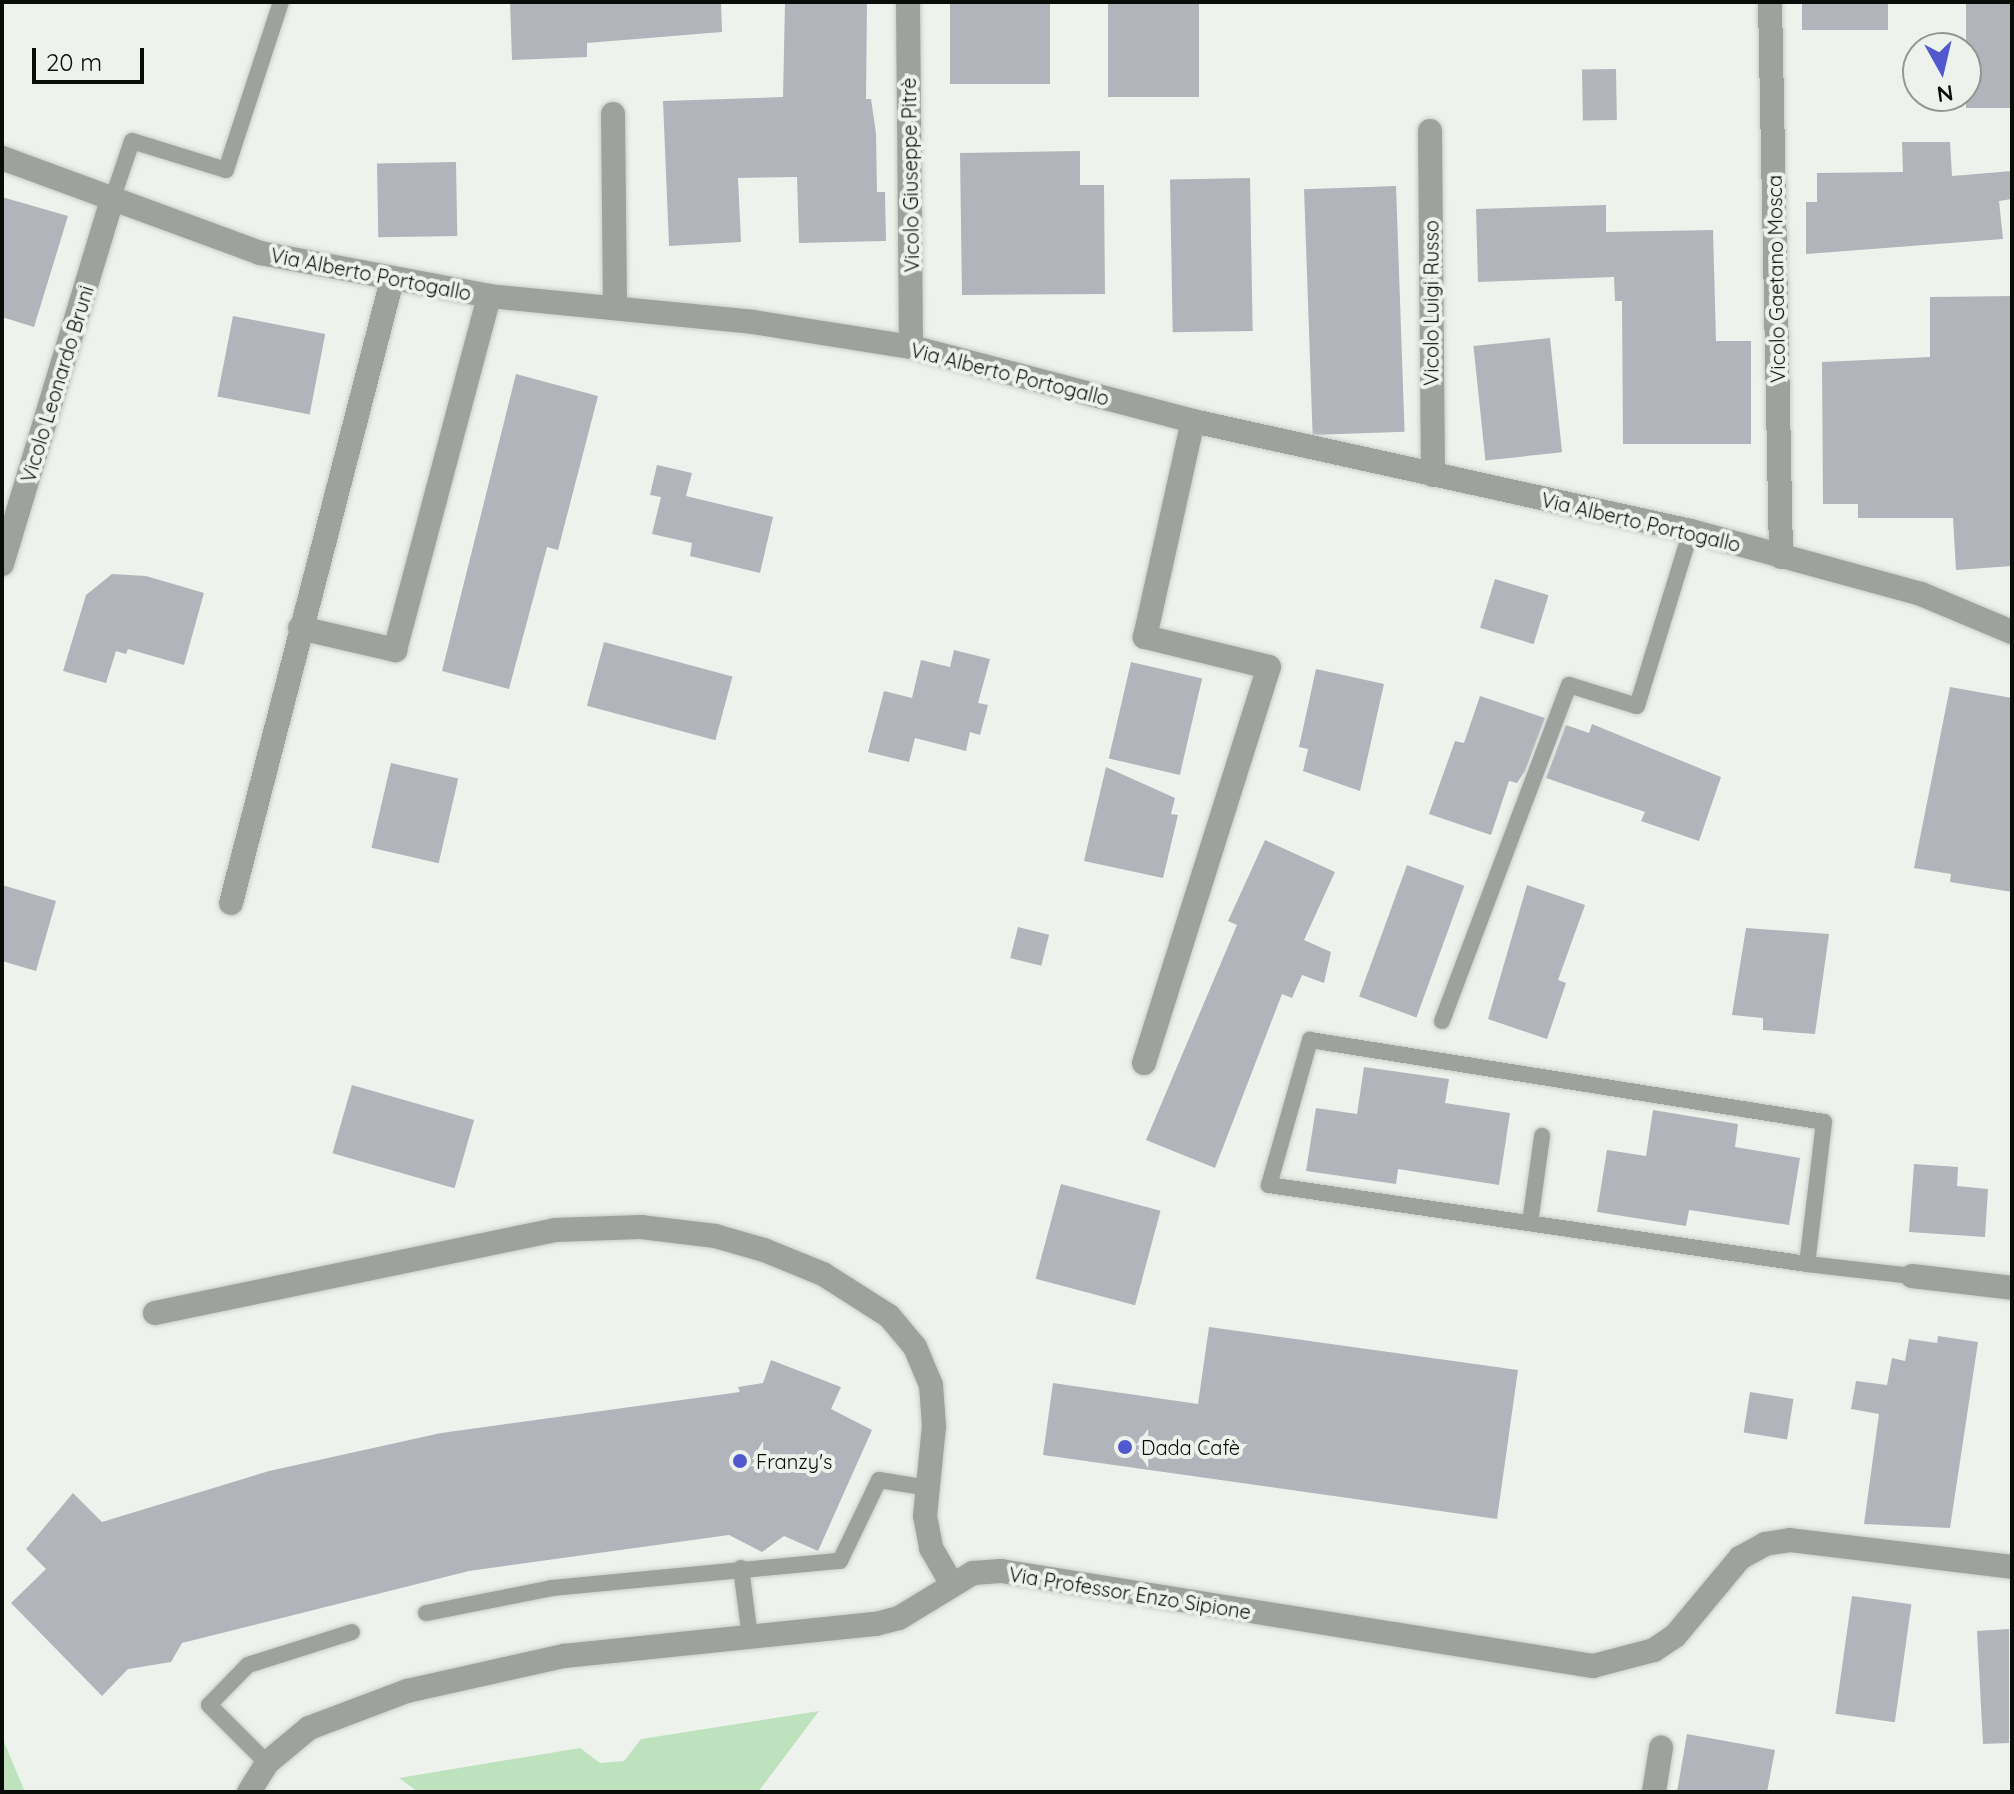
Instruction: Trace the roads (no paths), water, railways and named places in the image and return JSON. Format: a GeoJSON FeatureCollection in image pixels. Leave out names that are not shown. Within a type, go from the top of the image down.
{"type":"FeatureCollection","features":[{"type":"Feature","properties":{"kind":"street","name":"Vicolo Giuseppe Pitrè"},"geometry":{"type":"LineString","coordinates":[[908,2],[911,347]]}},
{"type":"Feature","properties":{"kind":"street","name":"Vicolo Gaetano Mosca"},"geometry":{"type":"LineString","coordinates":[[1770,2],[1781,557]]}},
{"type":"Feature","properties":{"kind":"street"},"geometry":{"type":"LineString","coordinates":[[613,114],[615,307]]}},
{"type":"Feature","properties":{"kind":"street","name":"Vicolo Luigi Russo"},"geometry":{"type":"LineString","coordinates":[[1430,131],[1433,475]]}},
{"type":"Feature","properties":{"kind":"street","name":"Via Alberto Portogallo"},"geometry":{"type":"LineString","coordinates":[[2,158],[111,203],[260,253],[489,296],[615,307],[911,347],[1193,421],[1691,531],[1921,594],[2012,632]]}},
{"type":"Feature","properties":{"kind":"street","name":"Vicolo Leonardo Bruni"},"geometry":{"type":"LineString","coordinates":[[2,564],[111,203]]}},
{"type":"Feature","properties":{"kind":"street"},"geometry":{"type":"LineString","coordinates":[[231,903],[392,280]]}},
{"type":"Feature","properties":{"kind":"street"},"geometry":{"type":"LineString","coordinates":[[300,628],[395,650],[489,296]]}},
{"type":"Feature","properties":{"kind":"street"},"geometry":{"type":"LineString","coordinates":[[1144,1063],[1269,667],[1145,637],[1193,421]]}},
{"type":"Feature","properties":{"kind":"street"},"geometry":{"type":"LineString","coordinates":[[155,1313],[555,1230],[641,1227],[715,1236],[823,1274],[889,1316],[915,1347],[931,1385],[929,1488],[925,1516],[931,1548],[951,1582]]}},
{"type":"Feature","properties":{"kind":"street"},"geometry":{"type":"LineString","coordinates":[[1912,1276],[2012,1288]]}},
{"type":"Feature","properties":{"kind":"street","name":"Via Professor Enzo Sipione"},"geometry":{"type":"LineString","coordinates":[[249,1792],[267,1763],[309,1728],[407,1691],[564,1656],[899,1618],[951,1582],[1001,1571],[1593,1666],[1654,1650],[1675,1636],[1740,1558],[1765,1544],[1790,1540],[2012,1567]]}},
{"type":"Feature","properties":{"kind":"street"},"geometry":{"type":"LineString","coordinates":[[1654,1792],[1661,1748]]}},
{"type":"Feature","properties":{"kind":"lane"},"geometry":{"type":"LineString","coordinates":[[111,203],[132,141],[226,170],[281,2]]}},
{"type":"Feature","properties":{"kind":"lane"},"geometry":{"type":"LineString","coordinates":[[1442,1021],[1569,685],[1637,706],[1691,531]]}},
{"type":"Feature","properties":{"kind":"lane"},"geometry":{"type":"LineString","coordinates":[[1807,1264],[1824,1122],[1310,1040],[1269,1185],[1807,1264],[1912,1276]]}},
{"type":"Feature","properties":{"kind":"lane"},"geometry":{"type":"LineString","coordinates":[[1530,1223],[1542,1136]]}},
{"type":"Feature","properties":{"kind":"lane"},"geometry":{"type":"LineString","coordinates":[[426,1613],[552,1588],[840,1561],[879,1480],[929,1488]]}},
{"type":"Feature","properties":{"kind":"lane"},"geometry":{"type":"LineString","coordinates":[[741,1568],[750,1637]]}},
{"type":"Feature","properties":{"kind":"lane"},"geometry":{"type":"LineString","coordinates":[[267,1763],[209,1705],[248,1665],[352,1632]]}},
{"type":"Feature","properties":{"kind":"place","name":"Dada Cafè"},"geometry":{"type":"Point","coordinates":[1125,1447]}},
{"type":"Feature","properties":{"kind":"place","name":"Franzy's"},"geometry":{"type":"Point","coordinates":[740,1461]}}]}
